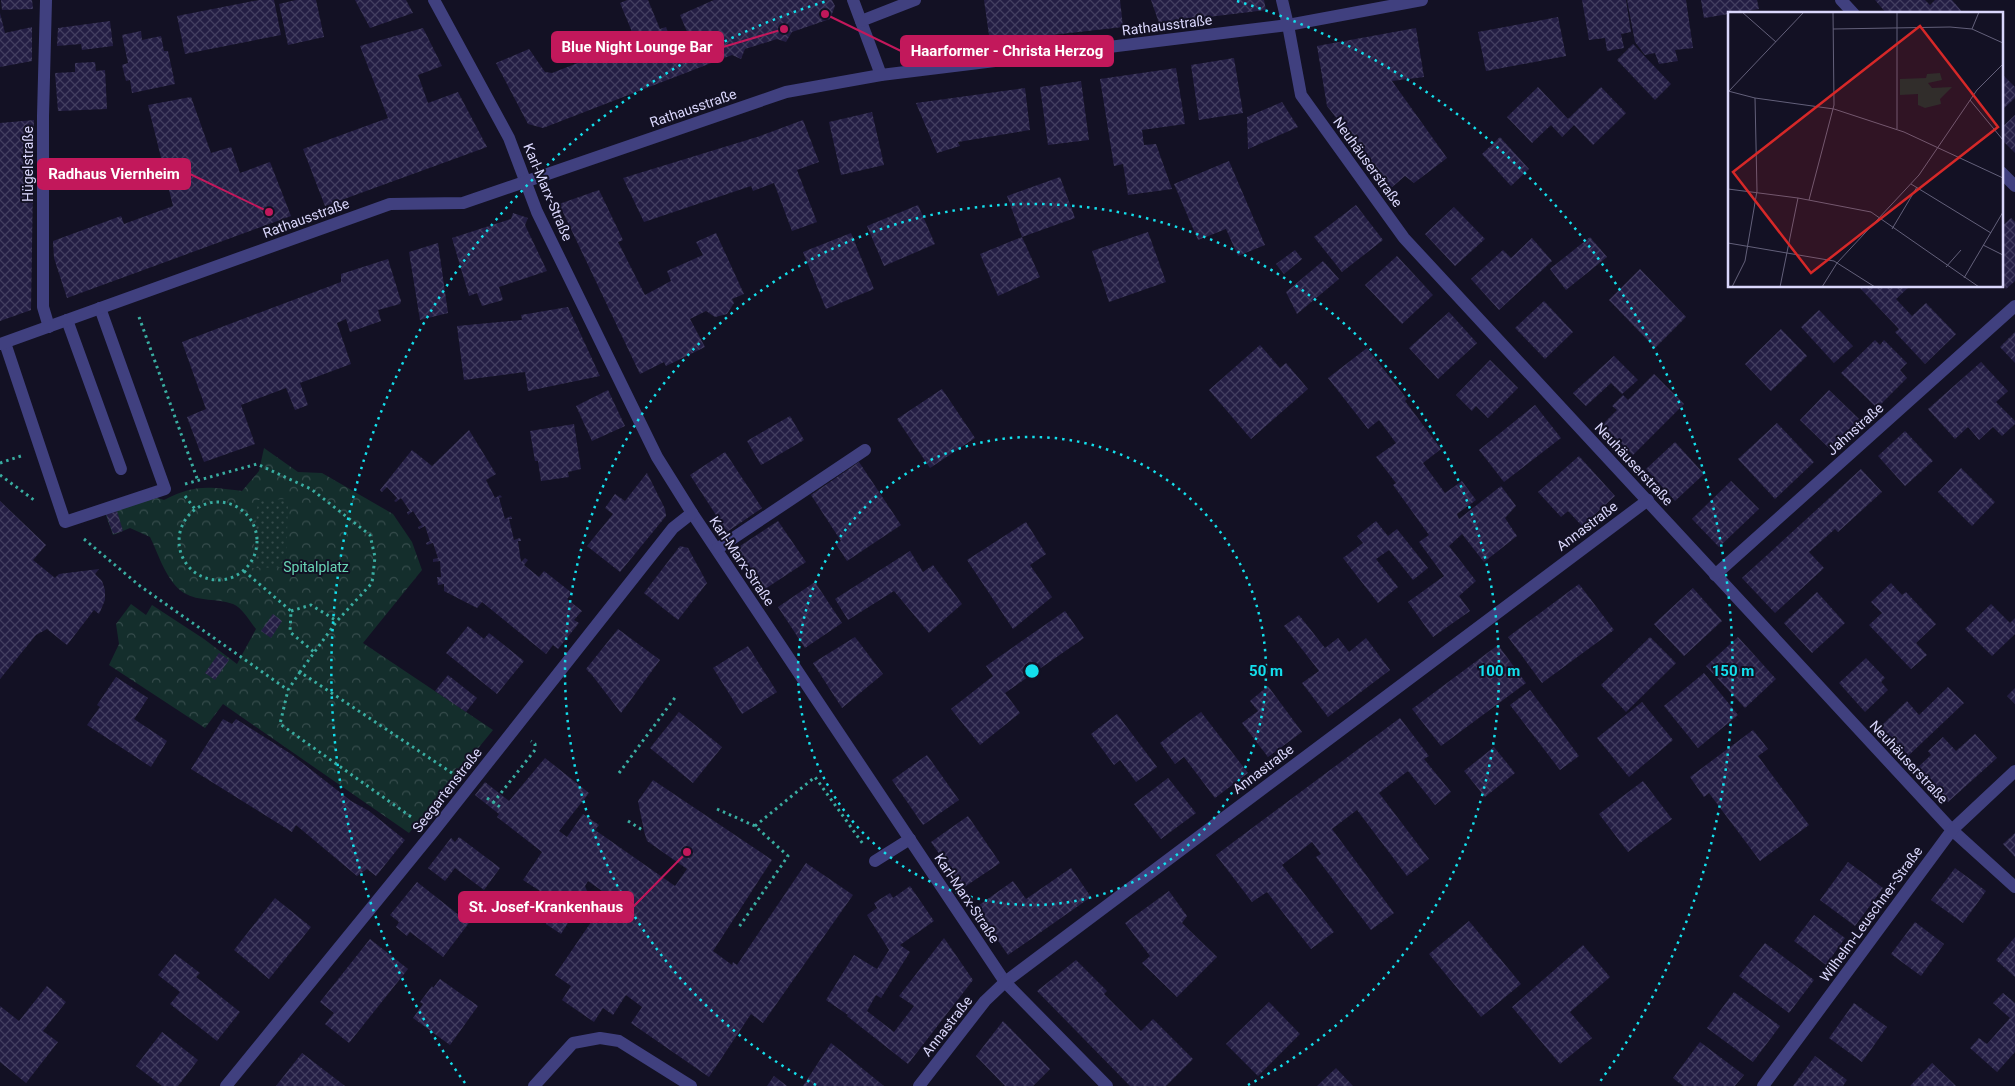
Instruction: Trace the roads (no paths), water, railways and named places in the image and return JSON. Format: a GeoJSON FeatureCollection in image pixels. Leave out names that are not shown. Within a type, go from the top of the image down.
{"type":"FeatureCollection","features":[{"type":"Feature","properties":{"kind":"street","name":"Hügelstraße"},"geometry":{"type":"LineString","coordinates":[[46,0],[43,116],[43,307],[49,327]]}},
{"type":"Feature","properties":{"kind":"street","name":"Karl-Marx-Straße"},"geometry":{"type":"LineString","coordinates":[[434,0],[509,138],[537,212],[657,457],[692,513],[1005,982],[1107,1086]]}},
{"type":"Feature","properties":{"kind":"street"},"geometry":{"type":"LineString","coordinates":[[853,0],[881,75]]}},
{"type":"Feature","properties":{"kind":"street"},"geometry":{"type":"LineString","coordinates":[[861,21],[915,0]]}},
{"type":"Feature","properties":{"kind":"street","name":"Neuhäuserstraße"},"geometry":{"type":"LineString","coordinates":[[1282,0],[1301,95],[1404,238],[1952,830],[2015,887]]}},
{"type":"Feature","properties":{"kind":"street","name":"Rathausstraße"},"geometry":{"type":"LineString","coordinates":[[2,344],[390,204],[463,203],[786,92],[881,75],[1288,25],[1422,0]]}},
{"type":"Feature","properties":{"kind":"street"},"geometry":{"type":"LineString","coordinates":[[1841,0],[1852,12]]}},
{"type":"Feature","properties":{"kind":"street"},"geometry":{"type":"LineString","coordinates":[[2002,173],[2015,186]]}},
{"type":"Feature","properties":{"kind":"street","name":"Jahnstraße"},"geometry":{"type":"LineString","coordinates":[[1714,574],[2015,306]]}},
{"type":"Feature","properties":{"kind":"street"},"geometry":{"type":"LineString","coordinates":[[2,344],[65,522],[165,489],[100,308]]}},
{"type":"Feature","properties":{"kind":"street"},"geometry":{"type":"LineString","coordinates":[[67,320],[121,469]]}},
{"type":"Feature","properties":{"kind":"street"},"geometry":{"type":"LineString","coordinates":[[716,549],[865,450]]}},
{"type":"Feature","properties":{"kind":"street","name":"Annastraße"},"geometry":{"type":"LineString","coordinates":[[919,1086],[985,1001],[1005,982],[1648,500]]}},
{"type":"Feature","properties":{"kind":"street","name":"Seegartenstraße"},"geometry":{"type":"LineString","coordinates":[[226,1086],[433,832],[673,528],[692,513]]}},
{"type":"Feature","properties":{"kind":"street","name":"Wilhelm-Leuschner-Straße"},"geometry":{"type":"LineString","coordinates":[[1763,1086],[1952,830],[2015,771]]}},
{"type":"Feature","properties":{"kind":"street"},"geometry":{"type":"LineString","coordinates":[[875,861],[910,839]]}},
{"type":"Feature","properties":{"kind":"street"},"geometry":{"type":"LineString","coordinates":[[534,1086],[573,1043],[600,1038],[619,1041],[691,1086]]}},
{"type":"Feature","properties":{"kind":"place","name":"Haarformer - Christa Herzog"},"geometry":{"type":"Point","coordinates":[825,14]}},
{"type":"Feature","properties":{"kind":"place","name":"Blue Night Lounge Bar"},"geometry":{"type":"Point","coordinates":[784,29]}},
{"type":"Feature","properties":{"kind":"place","name":"Radhaus Viernheim"},"geometry":{"type":"Point","coordinates":[269,212]}},
{"type":"Feature","properties":{"kind":"place","name":"St. Josef-Krankenhaus"},"geometry":{"type":"Point","coordinates":[687,852]}},
{"type":"Feature","properties":{"kind":"park label","name":"Spitalplatz"},"geometry":{"type":"Point","coordinates":[316,567]}}]}
